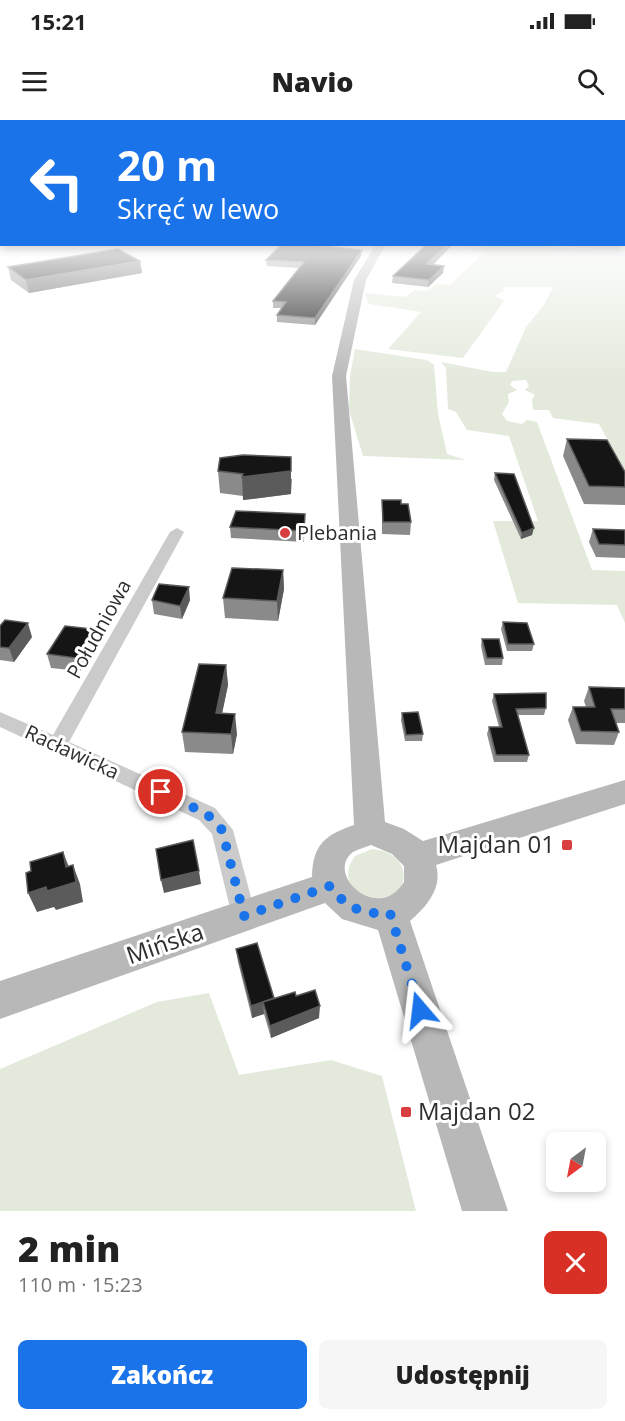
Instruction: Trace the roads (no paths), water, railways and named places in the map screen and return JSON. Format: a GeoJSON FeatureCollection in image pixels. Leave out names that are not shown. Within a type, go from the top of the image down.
{"type":"FeatureCollection","features":[{"type":"Feature","properties":{"kind":"street"},"geometry":{"type":"LineString","coordinates":[[360,281],[339,376],[370,832]]}},
{"type":"Feature","properties":{"kind":"street","name":"Południowa"},"geometry":{"type":"LineString","coordinates":[[57,746],[177,532]]}},
{"type":"Feature","properties":{"kind":"street","name":"Racławicka"},"geometry":{"type":"LineString","coordinates":[[0,719],[207,814],[222,830],[244,916]]}},
{"type":"Feature","properties":{"kind":"street"},"geometry":{"type":"LineString","coordinates":[[417,857],[625,792]]}},
{"type":"Feature","properties":{"kind":"street"},"geometry":{"type":"LineString","coordinates":[[370,832],[397,838],[417,857],[421,871],[417,890],[404,906],[390,913],[372,914],[354,910],[340,900],[330,886],[327,870],[330,856],[339,843],[353,835],[370,832]]}},
{"type":"Feature","properties":{"kind":"street","name":"Mińska"},"geometry":{"type":"LineString","coordinates":[[0,1000],[330,886]]}},
{"type":"Feature","properties":{"kind":"street"},"geometry":{"type":"LineString","coordinates":[[390,913],[485,1211]]}},
{"type":"Feature","properties":{"kind":"place","name":"Plebania"},"geometry":{"type":"Point","coordinates":[285,533]}},
{"type":"Feature","properties":{"kind":"place","name":"Majdan 01"},"geometry":{"type":"Point","coordinates":[567,845]}},
{"type":"Feature","properties":{"kind":"place","name":"Majdan 02"},"geometry":{"type":"Point","coordinates":[406,1112]}}]}
